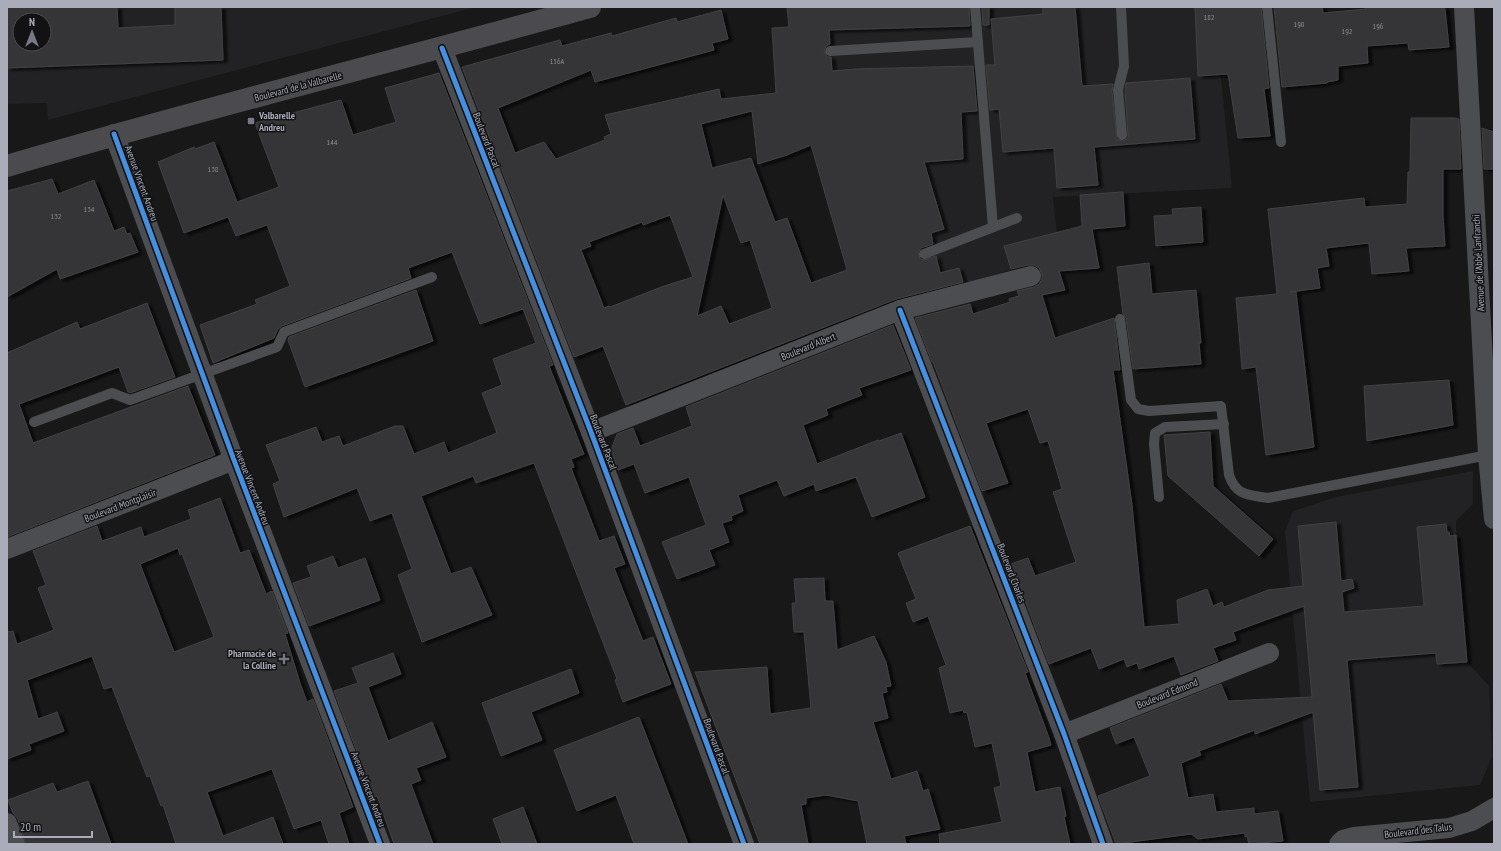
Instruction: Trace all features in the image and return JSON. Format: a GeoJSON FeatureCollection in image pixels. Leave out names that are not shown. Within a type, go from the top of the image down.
{"type":"FeatureCollection","features":[{"type":"Feature","properties":{"kind":"street","name":"Boulevard de la Valbarelle"},"geometry":{"type":"LineString","coordinates":[[7,166],[114,134],[442,48],[590,7]]}},
{"type":"Feature","properties":{"kind":"street","name":"Avenue de l'Abbé Lanfranchi"},"geometry":{"type":"LineString","coordinates":[[1464,7],[1488,455],[1494,519]]}},
{"type":"Feature","properties":{"kind":"street","name":"Boulevard Pascal"},"geometry":{"type":"LineString","coordinates":[[442,48],[591,432],[744,844]]}},
{"type":"Feature","properties":{"kind":"street","name":"Avenue Vincent Andreu"},"geometry":{"type":"LineString","coordinates":[[114,134],[234,460],[380,844]]}},
{"type":"Feature","properties":{"kind":"street","name":"Boulevard Albert"},"geometry":{"type":"LineString","coordinates":[[591,432],[900,310],[1031,276]]}},
{"type":"Feature","properties":{"kind":"street","name":"Boulevard Charles"},"geometry":{"type":"LineString","coordinates":[[900,310],[1064,734],[1103,844]]}},
{"type":"Feature","properties":{"kind":"street","name":"Boulevard Montplaisir"},"geometry":{"type":"LineString","coordinates":[[7,549],[234,460]]}},
{"type":"Feature","properties":{"kind":"street","name":"Boulevard Edmond"},"geometry":{"type":"LineString","coordinates":[[1064,734],[1269,653]]}},
{"type":"Feature","properties":{"kind":"street","name":"Boulevard des Talus"},"geometry":{"type":"LineString","coordinates":[[1339,844],[1343,840],[1354,837],[1449,828],[1472,821],[1494,808]]}},
{"type":"Feature","properties":{"kind":"street"},"geometry":{"type":"LineString","coordinates":[[7,823],[15,844]]}},
{"type":"Feature","properties":{"kind":"lane"},"geometry":{"type":"LineString","coordinates":[[974,7],[993,227]]}},
{"type":"Feature","properties":{"kind":"lane"},"geometry":{"type":"LineString","coordinates":[[1121,7],[1124,66],[1118,90],[1122,135]]}},
{"type":"Feature","properties":{"kind":"lane"},"geometry":{"type":"LineString","coordinates":[[1267,7],[1281,142]]}},
{"type":"Feature","properties":{"kind":"lane"},"geometry":{"type":"LineString","coordinates":[[830,51],[977,42]]}},
{"type":"Feature","properties":{"kind":"lane"},"geometry":{"type":"LineString","coordinates":[[924,254],[1017,218]]}},
{"type":"Feature","properties":{"kind":"lane"},"geometry":{"type":"LineString","coordinates":[[34,422],[112,393],[130,400],[277,347],[284,332],[432,277]]}},
{"type":"Feature","properties":{"kind":"lane"},"geometry":{"type":"LineString","coordinates":[[1120,319],[1131,400],[1138,409],[1149,410],[1222,406],[1229,475],[1232,485],[1241,492],[1268,498],[1488,455]]}},
{"type":"Feature","properties":{"kind":"lane"},"geometry":{"type":"LineString","coordinates":[[1159,496],[1154,444],[1156,433],[1165,427],[1224,424]]}},
{"type":"Feature","properties":{"kind":"shaded area"},"geometry":{"type":"Polygon","coordinates":[[[7,7],[476,7],[48,120],[47,103],[7,104],[7,7]]]}},
{"type":"Feature","properties":{"kind":"shaded area"},"geometry":{"type":"Polygon","coordinates":[[[801,7],[1214,7],[1232,188],[1053,197],[1059,255],[861,316],[811,145],[801,7]]]}},
{"type":"Feature","properties":{"kind":"shaded area"},"geometry":{"type":"Polygon","coordinates":[[[1473,471],[1473,504],[1456,521],[1456,535],[1467,662],[1489,686],[1492,757],[1480,785],[1310,802],[1285,531],[1293,511],[1336,497],[1473,471]]]}},
{"type":"Feature","properties":{"kind":"building"},"geometry":{"type":"Polygon","coordinates":[[[7,7],[117,7],[118,28],[175,25],[175,7],[221,7],[223,60],[7,68],[7,7]]]}},
{"type":"Feature","properties":{"kind":"building"},"geometry":{"type":"Polygon","coordinates":[[[787,7],[969,7],[970,26],[829,30],[830,44],[826,46],[824,51],[827,57],[831,57],[832,71],[973,66],[977,111],[961,112],[963,159],[924,162],[944,229],[931,233],[933,244],[921,248],[918,253],[920,259],[923,260],[936,256],[940,273],[959,268],[963,282],[896,299],[626,405],[603,346],[574,357],[462,67],[560,40],[562,46],[611,33],[612,36],[676,18],[677,22],[721,10],[728,39],[712,43],[714,50],[595,82],[591,70],[498,108],[515,153],[544,142],[556,159],[605,140],[604,137],[611,134],[605,115],[719,89],[721,99],[776,93],[772,28],[789,27],[787,7]],[[752,111],[701,124],[712,168],[751,158],[775,222],[787,218],[811,283],[847,270],[811,145],[787,155],[758,164],[752,111]],[[723,195],[697,316],[721,306],[729,324],[772,308],[750,240],[741,243],[723,195]],[[670,215],[643,225],[642,222],[589,242],[591,246],[581,250],[604,308],[693,277],[670,215]]]}},
{"type":"Feature","properties":{"kind":"building"},"geometry":{"type":"Polygon","coordinates":[[[982,7],[989,7],[989,25],[983,25],[982,7]]]}},
{"type":"Feature","properties":{"kind":"building"},"geometry":{"type":"Polygon","coordinates":[[[1043,7],[1075,7],[1082,86],[1113,84],[1112,91],[1117,139],[1123,141],[1128,138],[1125,91],[1126,83],[1190,78],[1195,139],[1094,147],[1098,185],[1057,188],[1054,148],[1003,152],[999,109],[990,110],[986,65],[995,65],[991,19],[1043,14],[1043,7]]]}},
{"type":"Feature","properties":{"kind":"building"},"geometry":{"type":"Polygon","coordinates":[[[1195,7],[1261,7],[1269,88],[1264,89],[1270,136],[1238,138],[1228,74],[1198,76],[1195,7]]]}},
{"type":"Feature","properties":{"kind":"building"},"geometry":{"type":"Polygon","coordinates":[[[1274,7],[1322,7],[1323,13],[1366,9],[1366,7],[1444,7],[1449,47],[1409,50],[1408,43],[1367,46],[1368,63],[1338,66],[1338,80],[1327,83],[1282,87],[1274,7]]]}},
{"type":"Feature","properties":{"kind":"building"},"geometry":{"type":"Polygon","coordinates":[[[439,73],[553,365],[549,366],[584,454],[571,459],[574,467],[571,468],[599,541],[614,536],[625,564],[614,568],[643,641],[653,637],[671,684],[623,702],[615,680],[617,679],[534,463],[476,483],[473,476],[421,496],[451,574],[471,567],[492,615],[422,642],[398,575],[412,569],[392,513],[370,521],[357,488],[284,517],[273,484],[280,481],[266,445],[316,427],[322,442],[339,436],[343,446],[395,426],[403,426],[414,454],[444,442],[448,453],[497,433],[482,393],[502,385],[493,359],[536,343],[523,309],[480,324],[452,252],[408,268],[411,278],[282,326],[278,329],[274,338],[213,363],[200,325],[257,304],[255,300],[290,286],[267,225],[236,236],[228,217],[184,233],[158,162],[194,147],[195,149],[214,142],[237,202],[279,187],[255,123],[341,100],[353,135],[396,122],[385,88],[439,73]]]}},
{"type":"Feature","properties":{"kind":"building"},"geometry":{"type":"Polygon","coordinates":[[[1411,118],[1459,119],[1461,169],[1443,169],[1445,246],[1406,248],[1409,271],[1372,274],[1369,243],[1326,248],[1329,266],[1317,268],[1320,288],[1290,292],[1296,292],[1314,447],[1266,455],[1256,367],[1242,369],[1236,298],[1277,294],[1268,209],[1364,198],[1365,207],[1407,204],[1408,172],[1410,172],[1411,118]]]}},
{"type":"Feature","properties":{"kind":"building"},"geometry":{"type":"Polygon","coordinates":[[[1482,128],[1494,132],[1494,169],[1484,169],[1482,128]]]}},
{"type":"Feature","properties":{"kind":"building"},"geometry":{"type":"Polygon","coordinates":[[[52,179],[58,194],[94,180],[114,231],[124,227],[127,234],[130,233],[138,252],[60,279],[57,269],[7,297],[7,191],[52,179]]]}},
{"type":"Feature","properties":{"kind":"building"},"geometry":{"type":"Polygon","coordinates":[[[1123,192],[1125,226],[1092,229],[1099,268],[1059,271],[1065,290],[1042,295],[1055,338],[1114,318],[1120,370],[1113,370],[1132,505],[1144,627],[1179,624],[1177,600],[1207,589],[1213,606],[1222,602],[1224,607],[1268,590],[1303,586],[1298,526],[1336,522],[1341,581],[1352,579],[1354,588],[1342,592],[1344,612],[1424,606],[1417,527],[1446,524],[1447,532],[1449,532],[1450,536],[1456,535],[1467,662],[1437,664],[1436,653],[1347,660],[1358,787],[1320,790],[1313,712],[1255,734],[1255,730],[1199,751],[1201,755],[1181,763],[1188,798],[1213,794],[1216,812],[1254,808],[1254,814],[1278,811],[1283,841],[1249,844],[1247,836],[1245,837],[1245,833],[1198,839],[1191,834],[1116,844],[1098,796],[1150,776],[1134,737],[1116,744],[1110,728],[1221,684],[1228,701],[1312,697],[1304,606],[1233,632],[1236,640],[1213,648],[1218,661],[1181,675],[1174,656],[1139,669],[1137,663],[1127,667],[1124,659],[1099,669],[1091,648],[1049,664],[1011,564],[1028,558],[1035,576],[1076,562],[1053,492],[1062,489],[1048,441],[1040,443],[1028,409],[986,423],[1008,483],[982,491],[915,318],[970,304],[973,314],[1010,302],[1009,299],[1019,296],[1017,291],[1034,287],[1039,284],[1042,279],[1042,274],[1039,268],[1034,265],[1011,269],[1004,246],[1082,226],[1080,195],[1123,192]]]}},
{"type":"Feature","properties":{"kind":"building"},"geometry":{"type":"Polygon","coordinates":[[[1201,207],[1203,242],[1156,246],[1154,216],[1173,215],[1172,209],[1201,207]]]}},
{"type":"Feature","properties":{"kind":"building"},"geometry":{"type":"Polygon","coordinates":[[[1149,263],[1152,294],[1196,290],[1201,343],[1199,343],[1201,364],[1133,369],[1126,318],[1123,314],[1117,267],[1149,263]]]}},
{"type":"Feature","properties":{"kind":"building"},"geometry":{"type":"Polygon","coordinates":[[[416,290],[433,341],[305,387],[288,340],[289,337],[416,290]]]}},
{"type":"Feature","properties":{"kind":"building"},"geometry":{"type":"Polygon","coordinates":[[[147,303],[175,377],[130,393],[128,392],[119,367],[19,404],[33,443],[188,386],[215,455],[7,537],[7,353],[77,322],[80,329],[147,303]]]}},
{"type":"Feature","properties":{"kind":"building"},"geometry":{"type":"Polygon","coordinates":[[[893,325],[911,370],[859,388],[862,395],[826,409],[828,415],[803,425],[817,464],[878,440],[879,441],[901,433],[925,497],[872,517],[856,477],[816,491],[814,484],[784,496],[777,480],[738,495],[743,511],[731,516],[732,520],[722,523],[729,542],[709,550],[715,565],[677,579],[662,542],[706,525],[689,477],[645,493],[634,464],[618,470],[611,450],[617,434],[633,428],[640,446],[692,426],[686,407],[893,325]]]}},
{"type":"Feature","properties":{"kind":"building"},"geometry":{"type":"Polygon","coordinates":[[[1449,380],[1453,425],[1367,441],[1364,386],[1449,380]]]}},
{"type":"Feature","properties":{"kind":"building"},"geometry":{"type":"Polygon","coordinates":[[[1210,432],[1213,486],[1273,539],[1259,556],[1168,476],[1164,435],[1210,432]]]}},
{"type":"Feature","properties":{"kind":"building"},"geometry":{"type":"Polygon","coordinates":[[[220,498],[240,553],[249,550],[266,594],[272,591],[288,633],[285,634],[307,702],[313,699],[353,807],[339,813],[349,844],[329,844],[321,820],[294,829],[272,769],[207,792],[223,836],[273,817],[283,844],[176,844],[163,805],[161,806],[150,776],[147,777],[112,687],[104,689],[92,656],[27,680],[38,719],[57,712],[64,731],[29,744],[31,750],[7,759],[7,632],[13,631],[17,644],[54,630],[38,588],[46,585],[33,551],[97,526],[102,541],[141,527],[144,537],[191,519],[188,510],[220,498]],[[178,548],[140,564],[174,652],[214,637],[182,554],[180,555],[178,548]]]}},
{"type":"Feature","properties":{"kind":"building"},"geometry":{"type":"Polygon","coordinates":[[[970,526],[1028,672],[1025,673],[1051,745],[1027,752],[1035,792],[1060,787],[1066,816],[1064,817],[1070,844],[940,844],[939,834],[1002,822],[994,788],[1001,786],[992,743],[975,747],[967,712],[964,713],[963,710],[950,713],[939,668],[946,665],[928,616],[913,622],[906,603],[916,599],[898,553],[970,526]]]}},
{"type":"Feature","properties":{"kind":"building"},"geometry":{"type":"Polygon","coordinates":[[[333,556],[338,568],[365,558],[380,600],[309,626],[293,583],[311,577],[307,566],[333,556]]]}},
{"type":"Feature","properties":{"kind":"building"},"geometry":{"type":"Polygon","coordinates":[[[824,578],[825,601],[833,601],[837,650],[874,636],[886,662],[891,686],[886,687],[887,692],[882,693],[888,718],[873,722],[891,779],[917,771],[923,791],[928,789],[940,829],[904,836],[906,844],[867,844],[858,801],[826,795],[806,798],[806,804],[801,805],[808,844],[760,844],[695,672],[767,667],[770,714],[811,708],[804,632],[794,632],[792,603],[796,603],[794,579],[824,578]]]}},
{"type":"Feature","properties":{"kind":"building"},"geometry":{"type":"Polygon","coordinates":[[[393,653],[401,674],[368,687],[388,741],[432,722],[446,757],[416,768],[421,780],[411,784],[433,844],[394,844],[377,796],[374,797],[334,691],[358,683],[352,668],[393,653]]]}},
{"type":"Feature","properties":{"kind":"building"},"geometry":{"type":"Polygon","coordinates":[[[571,669],[579,693],[531,712],[542,740],[501,756],[482,703],[571,669]]]}},
{"type":"Feature","properties":{"kind":"building"},"geometry":{"type":"Polygon","coordinates":[[[639,717],[688,844],[634,844],[616,795],[577,811],[554,750],[639,717]]]}},
{"type":"Feature","properties":{"kind":"building"},"geometry":{"type":"Polygon","coordinates":[[[88,781],[111,844],[26,844],[18,819],[13,813],[8,800],[53,783],[57,792],[88,781]]]}},
{"type":"Feature","properties":{"kind":"building"},"geometry":{"type":"Polygon","coordinates":[[[523,807],[537,844],[502,844],[493,819],[523,807]]]}},
{"type":"Feature","properties":{"kind":"cycle path"},"geometry":{"type":"LineString","coordinates":[[442,48],[591,432],[744,844]]}},
{"type":"Feature","properties":{"kind":"cycle path"},"geometry":{"type":"LineString","coordinates":[[114,134],[234,460],[380,844]]}},
{"type":"Feature","properties":{"kind":"cycle path"},"geometry":{"type":"LineString","coordinates":[[900,310],[1064,734],[1103,844]]}},
{"type":"Feature","properties":{"kind":"place","name":"Valbarelle Andreu"},"geometry":{"type":"Point","coordinates":[251,121]}},
{"type":"Feature","properties":{"kind":"place","name":"Pharmacie de la Colline"},"geometry":{"type":"Point","coordinates":[284,659]}}]}
